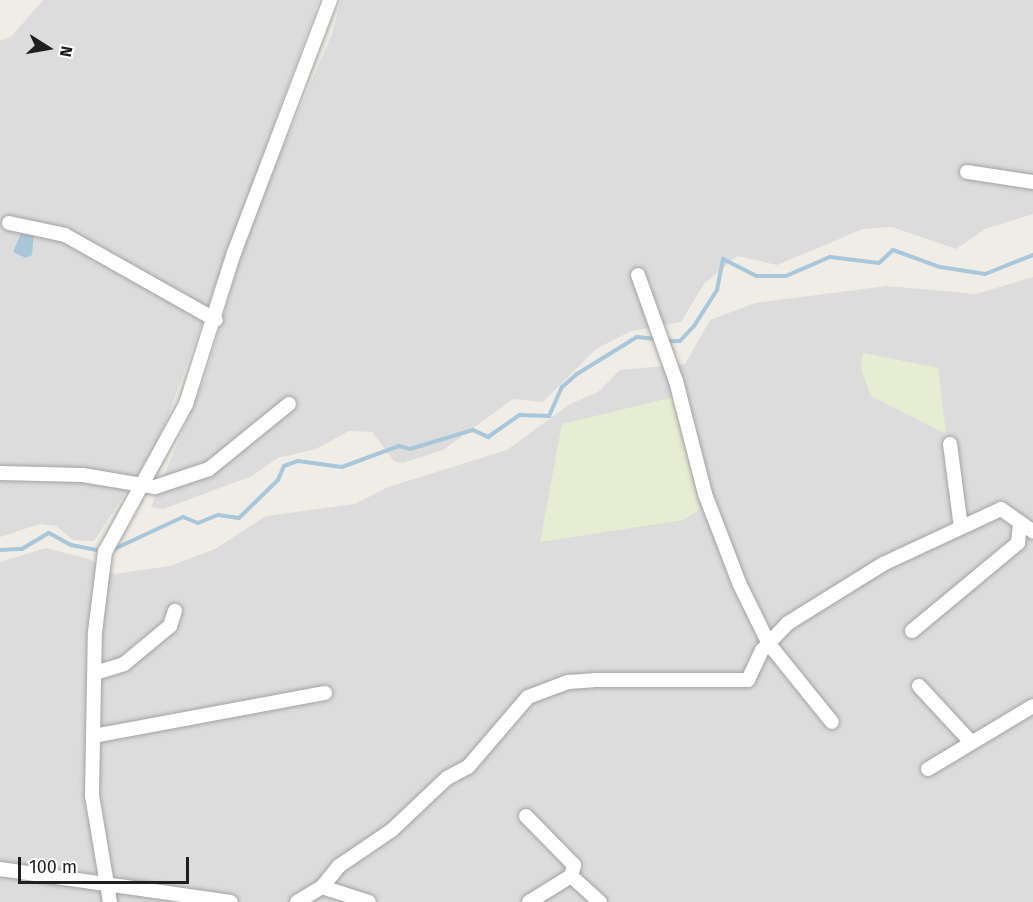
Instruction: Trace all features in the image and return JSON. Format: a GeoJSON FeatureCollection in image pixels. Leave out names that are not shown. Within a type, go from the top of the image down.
{"type":"FeatureCollection","features":[{"type":"Feature","properties":{"kind":"street"},"geometry":{"type":"LineString","coordinates":[[110,902],[92,796],[95,673],[105,552],[186,404],[216,320],[234,253],[330,0]]}},
{"type":"Feature","properties":{"kind":"street"},"geometry":{"type":"LineString","coordinates":[[967,172],[1033,182]]}},
{"type":"Feature","properties":{"kind":"street"},"geometry":{"type":"LineString","coordinates":[[9,223],[65,235],[216,320]]}},
{"type":"Feature","properties":{"kind":"street"},"geometry":{"type":"LineString","coordinates":[[638,274],[676,381],[716,528],[769,644],[832,722]]}},
{"type":"Feature","properties":{"kind":"street"},"geometry":{"type":"LineString","coordinates":[[0,473],[83,475],[141,487],[208,469],[289,404]]}},
{"type":"Feature","properties":{"kind":"street"},"geometry":{"type":"LineString","coordinates":[[950,444],[961,527]]}},
{"type":"Feature","properties":{"kind":"street"},"geometry":{"type":"LineString","coordinates":[[297,902],[322,887],[339,866],[468,767],[528,697],[568,682],[748,680],[769,644],[788,624],[883,564],[1001,508],[1020,524],[1033,531]]}},
{"type":"Feature","properties":{"kind":"street"},"geometry":{"type":"LineString","coordinates":[[912,632],[1018,543],[1020,524]]}},
{"type":"Feature","properties":{"kind":"street"},"geometry":{"type":"LineString","coordinates":[[95,673],[124,664],[170,626],[175,611]]}},
{"type":"Feature","properties":{"kind":"street"},"geometry":{"type":"LineString","coordinates":[[920,686],[969,740]]}},
{"type":"Feature","properties":{"kind":"street"},"geometry":{"type":"LineString","coordinates":[[93,736],[325,693]]}},
{"type":"Feature","properties":{"kind":"street"},"geometry":{"type":"LineString","coordinates":[[928,769],[969,740],[1033,706]]}},
{"type":"Feature","properties":{"kind":"street"},"geometry":{"type":"LineString","coordinates":[[526,816],[573,865],[571,876],[529,902]]}},
{"type":"Feature","properties":{"kind":"street"},"geometry":{"type":"LineString","coordinates":[[0,869],[231,902]]}},
{"type":"Feature","properties":{"kind":"street"},"geometry":{"type":"LineString","coordinates":[[571,876],[600,902]]}},
{"type":"Feature","properties":{"kind":"street"},"geometry":{"type":"LineString","coordinates":[[322,887],[369,902]]}},
{"type":"Feature","properties":{"kind":"shaded area"},"geometry":{"type":"Polygon","coordinates":[[[43,0],[319,0],[168,416],[152,452],[94,541],[73,540],[56,526],[39,524],[0,537],[0,41],[12,36],[43,0]]]}},
{"type":"Feature","properties":{"kind":"shaded area"},"geometry":{"type":"Polygon","coordinates":[[[341,0],[1033,0],[1033,214],[985,229],[956,249],[892,227],[863,229],[777,265],[737,256],[704,284],[681,322],[631,331],[596,349],[543,402],[513,399],[443,450],[403,463],[394,461],[372,432],[349,431],[316,449],[278,458],[252,476],[163,509],[151,507],[206,375],[250,224],[332,34],[341,0]]]}},
{"type":"Feature","properties":{"kind":"shaded area"},"geometry":{"type":"Polygon","coordinates":[[[1033,277],[1033,902],[0,902],[0,562],[46,548],[89,559],[114,574],[170,566],[215,549],[266,516],[355,504],[388,487],[507,450],[570,404],[598,392],[620,370],[685,364],[710,320],[755,303],[887,286],[976,294],[1033,277]]]}},
{"type":"Feature","properties":{"kind":"green space"},"geometry":{"type":"Polygon","coordinates":[[[863,353],[938,368],[946,434],[871,396],[861,369],[863,353]]]}},
{"type":"Feature","properties":{"kind":"green space"},"geometry":{"type":"Polygon","coordinates":[[[674,397],[700,509],[683,520],[540,542],[562,424],[674,397]]]}},
{"type":"Feature","properties":{"kind":"water"},"geometry":{"type":"Polygon","coordinates":[[[22,231],[34,232],[32,255],[26,258],[13,252],[22,231]]]}},
{"type":"Feature","properties":{"kind":"waterway"},"geometry":{"type":"LineString","coordinates":[[664,341],[680,341],[694,326],[717,290],[723,259],[757,276],[786,276],[830,257],[879,263],[893,250],[940,267],[985,274],[1033,255]]}},
{"type":"Feature","properties":{"kind":"waterway"},"geometry":{"type":"LineString","coordinates":[[110,551],[183,517],[198,523],[218,515],[239,518],[278,480],[284,466],[298,461],[342,467],[399,446],[410,449],[473,430],[488,437],[520,415],[549,416],[562,387],[577,374],[637,337],[656,339]]}},
{"type":"Feature","properties":{"kind":"waterway"},"geometry":{"type":"LineString","coordinates":[[0,550],[22,549],[49,533],[71,545],[102,551]]}}]}
